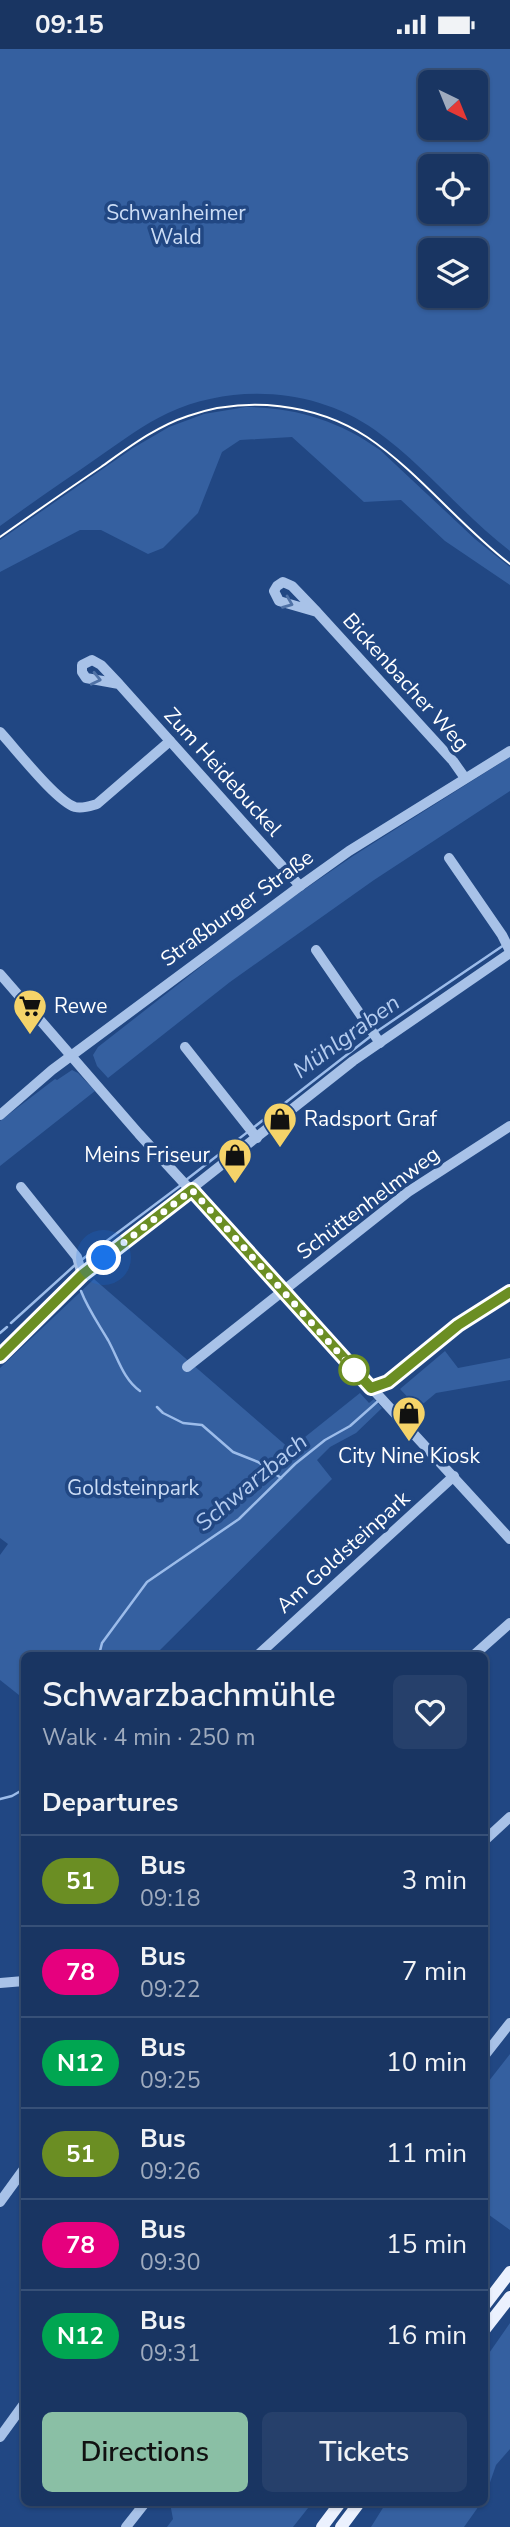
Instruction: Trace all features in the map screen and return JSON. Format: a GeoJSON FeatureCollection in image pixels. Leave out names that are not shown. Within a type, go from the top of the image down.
{"type":"FeatureCollection","features":[{"type":"Feature","properties":{"kind":"main road"},"geometry":{"type":"LineString","coordinates":[[488,2301],[510,2272]]}},
{"type":"Feature","properties":{"kind":"main road"},"geometry":{"type":"LineString","coordinates":[[488,2325],[510,2297]]}},
{"type":"Feature","properties":{"kind":"main road"},"geometry":{"type":"LineString","coordinates":[[322,2527],[338,2506]]}},
{"type":"Feature","properties":{"kind":"main road"},"geometry":{"type":"LineString","coordinates":[[341,2527],[357,2506]]}},
{"type":"Feature","properties":{"kind":"street","name":"Bickenbacher Weg"},"geometry":{"type":"LineString","coordinates":[[317,613],[453,761],[465,778]]}},
{"type":"Feature","properties":{"kind":"street","name":"Zum Heidebuckel"},"geometry":{"type":"LineString","coordinates":[[119,684],[300,886]]}},
{"type":"Feature","properties":{"kind":"street"},"geometry":{"type":"LineString","coordinates":[[0,732],[49,786],[76,807],[97,804],[170,741]]}},
{"type":"Feature","properties":{"kind":"street","name":"Straßburger Straße"},"geometry":{"type":"LineString","coordinates":[[0,1115],[35,1083],[72,1055],[349,851],[510,751]]}},
{"type":"Feature","properties":{"kind":"street"},"geometry":{"type":"LineString","coordinates":[[0,1356],[82,1275],[192,1190],[253,1132],[353,1061],[376,1038],[508,948],[502,935],[449,858]]}},
{"type":"Feature","properties":{"kind":"street"},"geometry":{"type":"LineString","coordinates":[[316,950],[376,1038]]}},
{"type":"Feature","properties":{"kind":"street"},"geometry":{"type":"LineString","coordinates":[[0,974],[131,1124],[510,1539]]}},
{"type":"Feature","properties":{"kind":"street"},"geometry":{"type":"LineString","coordinates":[[186,1047],[253,1132]]}},
{"type":"Feature","properties":{"kind":"street","name":"Schüttenhelmweg"},"geometry":{"type":"LineString","coordinates":[[187,1367],[408,1192],[510,1126]]}},
{"type":"Feature","properties":{"kind":"street"},"geometry":{"type":"LineString","coordinates":[[21,1187],[77,1257],[82,1275]]}},
{"type":"Feature","properties":{"kind":"street"},"geometry":{"type":"LineString","coordinates":[[371,1388],[388,1382],[458,1325],[510,1292]]}},
{"type":"Feature","properties":{"kind":"street","name":"Am Goldsteinpark"},"geometry":{"type":"LineString","coordinates":[[261,1652],[454,1476]]}},
{"type":"Feature","properties":{"kind":"street"},"geometry":{"type":"LineString","coordinates":[[477,1652],[510,1623]]}},
{"type":"Feature","properties":{"kind":"street"},"geometry":{"type":"LineString","coordinates":[[488,1837],[510,1817]]}},
{"type":"Feature","properties":{"kind":"street"},"geometry":{"type":"LineString","coordinates":[[0,1983],[21,1981]]}},
{"type":"Feature","properties":{"kind":"street"},"geometry":{"type":"LineString","coordinates":[[488,2051],[510,2023]]}},
{"type":"Feature","properties":{"kind":"street"},"geometry":{"type":"LineString","coordinates":[[0,2202],[21,2173]]}},
{"type":"Feature","properties":{"kind":"street"},"geometry":{"type":"LineString","coordinates":[[0,2437],[21,2408]]}},
{"type":"Feature","properties":{"kind":"street"},"geometry":{"type":"LineString","coordinates":[[126,2527],[143,2506]]}},
{"type":"Feature","properties":{"kind":"green space","name":"Schwanheimer Wald"},"geometry":{"type":"Polygon","coordinates":[[[0,49],[510,49],[510,551],[393,444],[352,416],[327,405],[274,395],[220,397],[193,403],[168,413],[133,433],[0,526],[0,49]]]}},
{"type":"Feature","properties":{"kind":"green space"},"geometry":{"type":"Polygon","coordinates":[[[246,407],[282,410],[316,418],[349,431],[380,450],[475,539],[510,567],[510,585],[445,541],[401,500],[364,502],[292,437],[240,440],[222,452],[198,513],[163,548],[148,554],[101,530],[80,530],[0,572],[0,540],[133,448],[169,427],[204,414],[246,407]]]}},
{"type":"Feature","properties":{"kind":"green space"},"geometry":{"type":"Polygon","coordinates":[[[510,757],[510,791],[374,880],[230,982],[108,1078],[97,1066],[93,1055],[98,1047],[267,915],[353,856],[510,757]]]}},
{"type":"Feature","properties":{"kind":"green space"},"geometry":{"type":"Polygon","coordinates":[[[72,1070],[95,1091],[0,1166],[0,1121],[55,1079],[72,1070]]]}},
{"type":"Feature","properties":{"kind":"green space","name":"Goldsteinpark"},"geometry":{"type":"Polygon","coordinates":[[[94,1279],[290,1449],[360,1393],[369,1403],[374,1399],[382,1408],[356,1433],[330,1447],[317,1460],[332,1479],[158,1652],[21,1652],[21,1697],[0,1680],[0,1555],[8,1544],[0,1538],[0,1368],[94,1279]]]}},
{"type":"Feature","properties":{"kind":"green space"},"geometry":{"type":"Polygon","coordinates":[[[445,1351],[458,1368],[510,1358],[510,1380],[436,1393],[418,1408],[400,1389],[445,1351]]]}},
{"type":"Feature","properties":{"kind":"green space"},"geometry":{"type":"Polygon","coordinates":[[[510,2054],[510,2230],[488,2214],[488,2082],[510,2054]]]}},
{"type":"Feature","properties":{"kind":"green space"},"geometry":{"type":"Polygon","coordinates":[[[510,2323],[510,2449],[496,2465],[488,2488],[488,2355],[510,2323]]]}},
{"type":"Feature","properties":{"kind":"green space"},"geometry":{"type":"Polygon","coordinates":[[[171,2506],[310,2506],[293,2527],[167,2527],[173,2519],[171,2506]]]}},
{"type":"Feature","properties":{"kind":"green space"},"geometry":{"type":"Polygon","coordinates":[[[384,2506],[479,2506],[464,2527],[371,2527],[384,2506]]]}},
{"type":"Feature","properties":{"kind":"waterway","name":"Mühlgraben"},"geometry":{"type":"LineString","coordinates":[[376,1032],[504,945]]}},
{"type":"Feature","properties":{"kind":"waterway","name":"Mühlgraben"},"geometry":{"type":"LineString","coordinates":[[186,1180],[371,1036]]}},
{"type":"Feature","properties":{"kind":"waterway","name":"Mühlgraben"},"geometry":{"type":"LineString","coordinates":[[80,1261],[181,1185]]}},
{"type":"Feature","properties":{"kind":"waterway","name":"Mühlgraben"},"geometry":{"type":"LineString","coordinates":[[11,1323],[75,1265]]}},
{"type":"Feature","properties":{"kind":"waterway"},"geometry":{"type":"LineString","coordinates":[[81,1291],[125,1374],[140,1391]]}},
{"type":"Feature","properties":{"kind":"waterway","name":"Mühlgraben"},"geometry":{"type":"LineString","coordinates":[[0,1333],[7,1327]]}},
{"type":"Feature","properties":{"kind":"waterway","name":"Schwarzbach"},"geometry":{"type":"LineString","coordinates":[[100,1652],[102,1643],[147,1582],[239,1519],[295,1464],[325,1440],[350,1426],[377,1402]]}},
{"type":"Feature","properties":{"kind":"waterway"},"geometry":{"type":"LineString","coordinates":[[157,1407],[183,1423],[202,1425],[233,1452],[258,1462],[281,1478]]}},
{"type":"Feature","properties":{"kind":"waterway","name":"Schwarzbach"},"geometry":{"type":"LineString","coordinates":[[0,1799],[21,1791]]}},
{"type":"Feature","properties":{"kind":"tram line"},"geometry":{"type":"LineString","coordinates":[[0,537],[132,445],[164,426],[188,416],[233,406],[280,406],[325,417],[367,437],[404,466],[510,564]]}},
{"type":"Feature","properties":{"kind":"bus line","name":"51"},"geometry":{"type":"LineString","coordinates":[[0,1356],[82,1275],[192,1190],[371,1388],[388,1382],[458,1325],[510,1292]]}},
{"type":"Feature","properties":{"kind":"place","name":"Rewe"},"geometry":{"type":"Point","coordinates":[30,1036]}},
{"type":"Feature","properties":{"kind":"place","name":"Radsport Graf"},"geometry":{"type":"Point","coordinates":[280,1149]}},
{"type":"Feature","properties":{"kind":"place","name":"Meins Friseur"},"geometry":{"type":"Point","coordinates":[235,1185]}},
{"type":"Feature","properties":{"kind":"place","name":"City Nine Kiosk"},"geometry":{"type":"Point","coordinates":[409,1443]}},
{"type":"Feature","properties":{"kind":"route"},"geometry":{"type":"LineString","coordinates":[[104,1258],[192,1190],[354,1370]]}}]}
